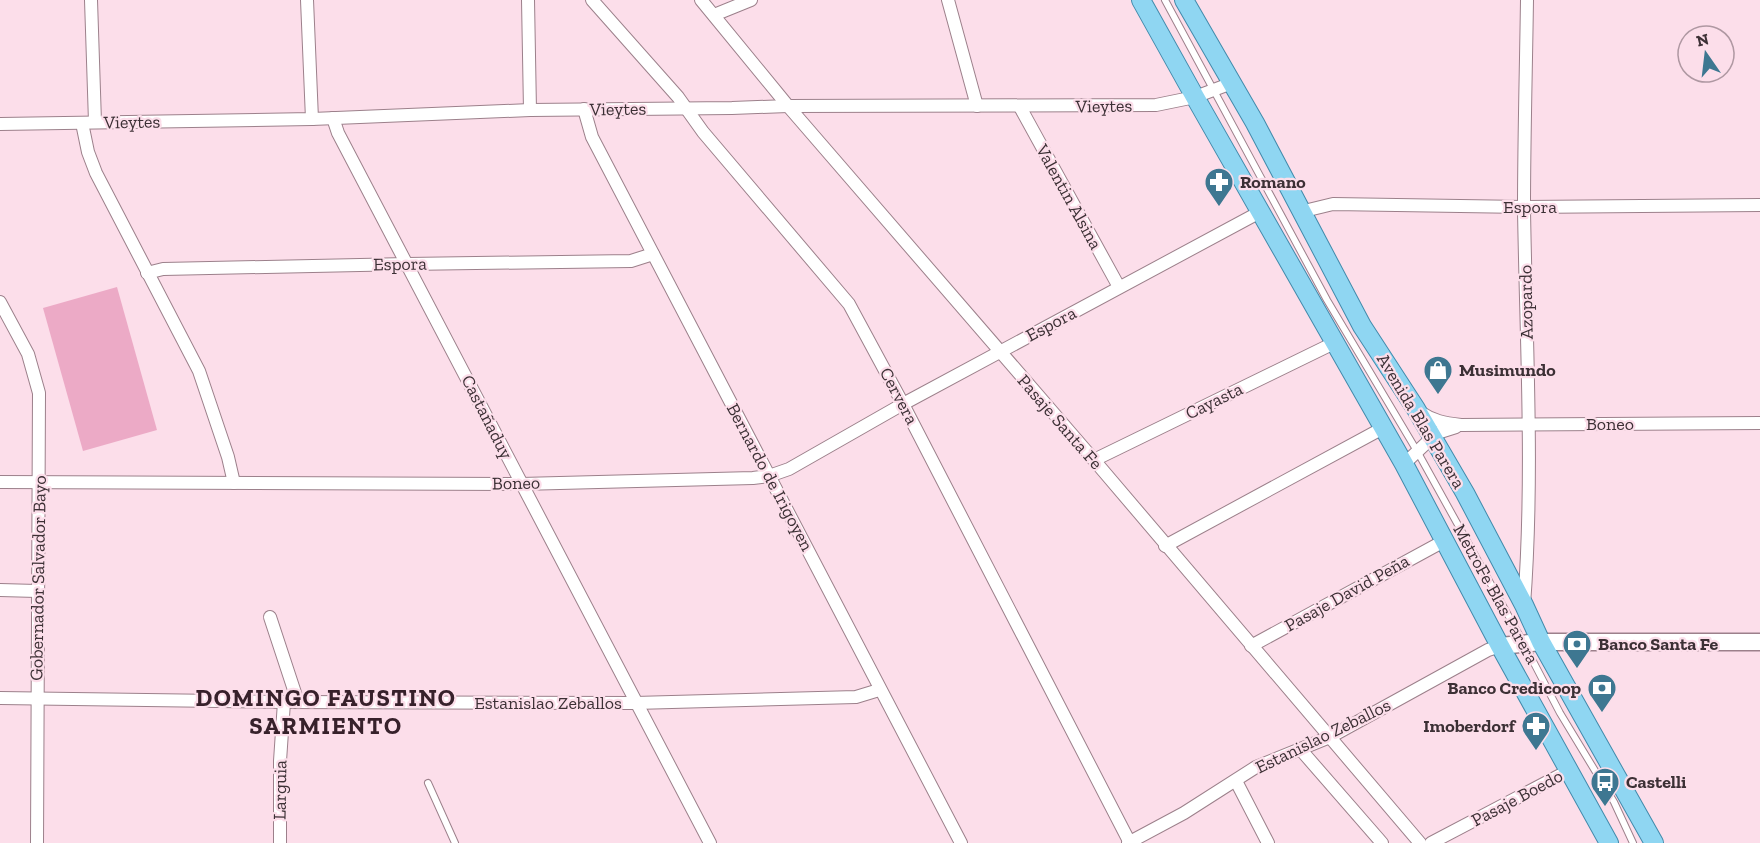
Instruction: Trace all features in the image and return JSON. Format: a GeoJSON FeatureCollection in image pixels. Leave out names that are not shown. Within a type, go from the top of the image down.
{"type":"FeatureCollection","features":[{"type":"Feature","properties":{"kind":"main road","name":"Avenida Blas Parera"},"geometry":{"type":"LineString","coordinates":[[1142,0],[1404,464],[1500,646],[1609,843]]}},
{"type":"Feature","properties":{"kind":"main road","name":"Avenida Blas Parera"},"geometry":{"type":"LineString","coordinates":[[1184,0],[1232,83],[1362,326],[1416,409],[1465,493],[1524,605],[1532,642],[1654,843]]}},
{"type":"Feature","properties":{"kind":"main road","name":"Estanislao Zeballos"},"geometry":{"type":"LineString","coordinates":[[1500,646],[1532,642],[1760,642]]}},
{"type":"Feature","properties":{"kind":"street"},"geometry":{"type":"LineString","coordinates":[[91,0],[96,122]]}},
{"type":"Feature","properties":{"kind":"street"},"geometry":{"type":"LineString","coordinates":[[307,0],[312,119]]}},
{"type":"Feature","properties":{"kind":"street"},"geometry":{"type":"LineString","coordinates":[[528,0],[530,110]]}},
{"type":"Feature","properties":{"kind":"street","name":"Cervera"},"geometry":{"type":"LineString","coordinates":[[592,0],[686,108],[703,132],[842,295],[903,404],[1130,843]]}},
{"type":"Feature","properties":{"kind":"street","name":"Pasaje Santa Fe"},"geometry":{"type":"LineString","coordinates":[[701,0],[788,106],[1094,460],[1420,843]]}},
{"type":"Feature","properties":{"kind":"street"},"geometry":{"type":"LineString","coordinates":[[714,15],[751,0]]}},
{"type":"Feature","properties":{"kind":"street"},"geometry":{"type":"LineString","coordinates":[[948,0],[977,106]]}},
{"type":"Feature","properties":{"kind":"street","name":"Azopardo"},"geometry":{"type":"LineString","coordinates":[[1524,605],[1527,565],[1529,424],[1524,207],[1527,0]]}},
{"type":"Feature","properties":{"kind":"street","name":"Vieytes"},"geometry":{"type":"LineString","coordinates":[[0,124],[312,119],[584,109],[1156,105],[1195,97],[1232,83]]}},
{"type":"Feature","properties":{"kind":"street","name":"Valentin Alsina"},"geometry":{"type":"LineString","coordinates":[[1020,107],[1119,287]]}},
{"type":"Feature","properties":{"kind":"street","name":"Bernardo de Irigoyen"},"geometry":{"type":"LineString","coordinates":[[584,109],[592,137],[652,254],[961,843]]}},
{"type":"Feature","properties":{"kind":"street","name":"Castañaduy"},"geometry":{"type":"LineString","coordinates":[[333,118],[338,133],[710,843]]}},
{"type":"Feature","properties":{"kind":"street"},"geometry":{"type":"LineString","coordinates":[[82,123],[88,152],[96,173],[204,385],[228,457],[234,483]]}},
{"type":"Feature","properties":{"kind":"street","name":"Espora"},"geometry":{"type":"LineString","coordinates":[[1300,212],[1333,204],[1524,207],[1760,205]]}},
{"type":"Feature","properties":{"kind":"street","name":"Espora"},"geometry":{"type":"LineString","coordinates":[[1000,352],[1260,212]]}},
{"type":"Feature","properties":{"kind":"street","name":"Espora"},"geometry":{"type":"LineString","coordinates":[[147,273],[163,269],[631,261],[652,254]]}},
{"type":"Feature","properties":{"kind":"street","name":"Gobernador Salvador Bayo"},"geometry":{"type":"LineString","coordinates":[[0,302],[5,320],[28,354],[37,382],[39,482],[36,843]]}},
{"type":"Feature","properties":{"kind":"street","name":"Cayasta"},"geometry":{"type":"LineString","coordinates":[[1094,460],[1334,343]]}},
{"type":"Feature","properties":{"kind":"street","name":"Boneo"},"geometry":{"type":"LineString","coordinates":[[0,482],[521,484],[770,476],[789,469],[1000,352]]}},
{"type":"Feature","properties":{"kind":"street","name":"Boneo"},"geometry":{"type":"LineString","coordinates":[[1416,409],[1440,423],[1461,425],[1760,423]]}},
{"type":"Feature","properties":{"kind":"street","name":"Boneo"},"geometry":{"type":"LineString","coordinates":[[1404,464],[1432,437],[1461,425]]}},
{"type":"Feature","properties":{"kind":"street"},"geometry":{"type":"LineString","coordinates":[[1165,546],[1383,428]]}},
{"type":"Feature","properties":{"kind":"street","name":"Pasaje David Peña"},"geometry":{"type":"LineString","coordinates":[[1251,646],[1444,541]]}},
{"type":"Feature","properties":{"kind":"street"},"geometry":{"type":"LineString","coordinates":[[0,590],[37,591]]}},
{"type":"Feature","properties":{"kind":"street"},"geometry":{"type":"LineString","coordinates":[[270,617],[298,702]]}},
{"type":"Feature","properties":{"kind":"street","name":"Estanislao Zeballos"},"geometry":{"type":"LineString","coordinates":[[1236,781],[1268,760],[1301,750],[1330,737],[1488,650],[1500,646]]}},
{"type":"Feature","properties":{"kind":"street","name":"Estanislao Zeballos"},"geometry":{"type":"LineString","coordinates":[[0,698],[635,703],[856,697],[879,690]]}},
{"type":"Feature","properties":{"kind":"street","name":"Larguia"},"geometry":{"type":"LineString","coordinates":[[280,843],[280,761],[284,702]]}},
{"type":"Feature","properties":{"kind":"street"},"geometry":{"type":"LineString","coordinates":[[1301,750],[1382,843]]}},
{"type":"Feature","properties":{"kind":"street","name":"Pasaje Boedo"},"geometry":{"type":"LineString","coordinates":[[1431,843],[1570,770]]}},
{"type":"Feature","properties":{"kind":"street"},"geometry":{"type":"LineString","coordinates":[[1130,843],[1236,781],[1268,843]]}},
{"type":"Feature","properties":{"kind":"lane","name":"MetroFe Blas Parera"},"geometry":{"type":"LineString","coordinates":[[1165,0],[1327,300],[1532,642],[1565,723],[1614,802],[1633,843]]}},
{"type":"Feature","properties":{"kind":"lane"},"geometry":{"type":"LineString","coordinates":[[428,783],[455,843]]}},
{"type":"Feature","properties":{"kind":"shaded area"},"geometry":{"type":"Polygon","coordinates":[[[117,287],[157,430],[83,451],[43,308],[117,287]]]}},
{"type":"Feature","properties":{"kind":"place","name":"Romano"},"geometry":{"type":"Point","coordinates":[1219,208]}},
{"type":"Feature","properties":{"kind":"place","name":"Musimundo"},"geometry":{"type":"Point","coordinates":[1438,396]}},
{"type":"Feature","properties":{"kind":"place","name":"Banco Santa Fe"},"geometry":{"type":"Point","coordinates":[1577,670]}},
{"type":"Feature","properties":{"kind":"place","name":"Banco Credicoop"},"geometry":{"type":"Point","coordinates":[1602,714]}},
{"type":"Feature","properties":{"kind":"place","name":"Imoberdorf"},"geometry":{"type":"Point","coordinates":[1536,752]}},
{"type":"Feature","properties":{"kind":"place","name":"Castelli"},"geometry":{"type":"Point","coordinates":[1605,808]}},
{"type":"Feature","properties":{"kind":"district","name":"DOMINGO FAUSTINO SARMIENTO"},"geometry":{"type":"Point","coordinates":[326,711]}}]}
